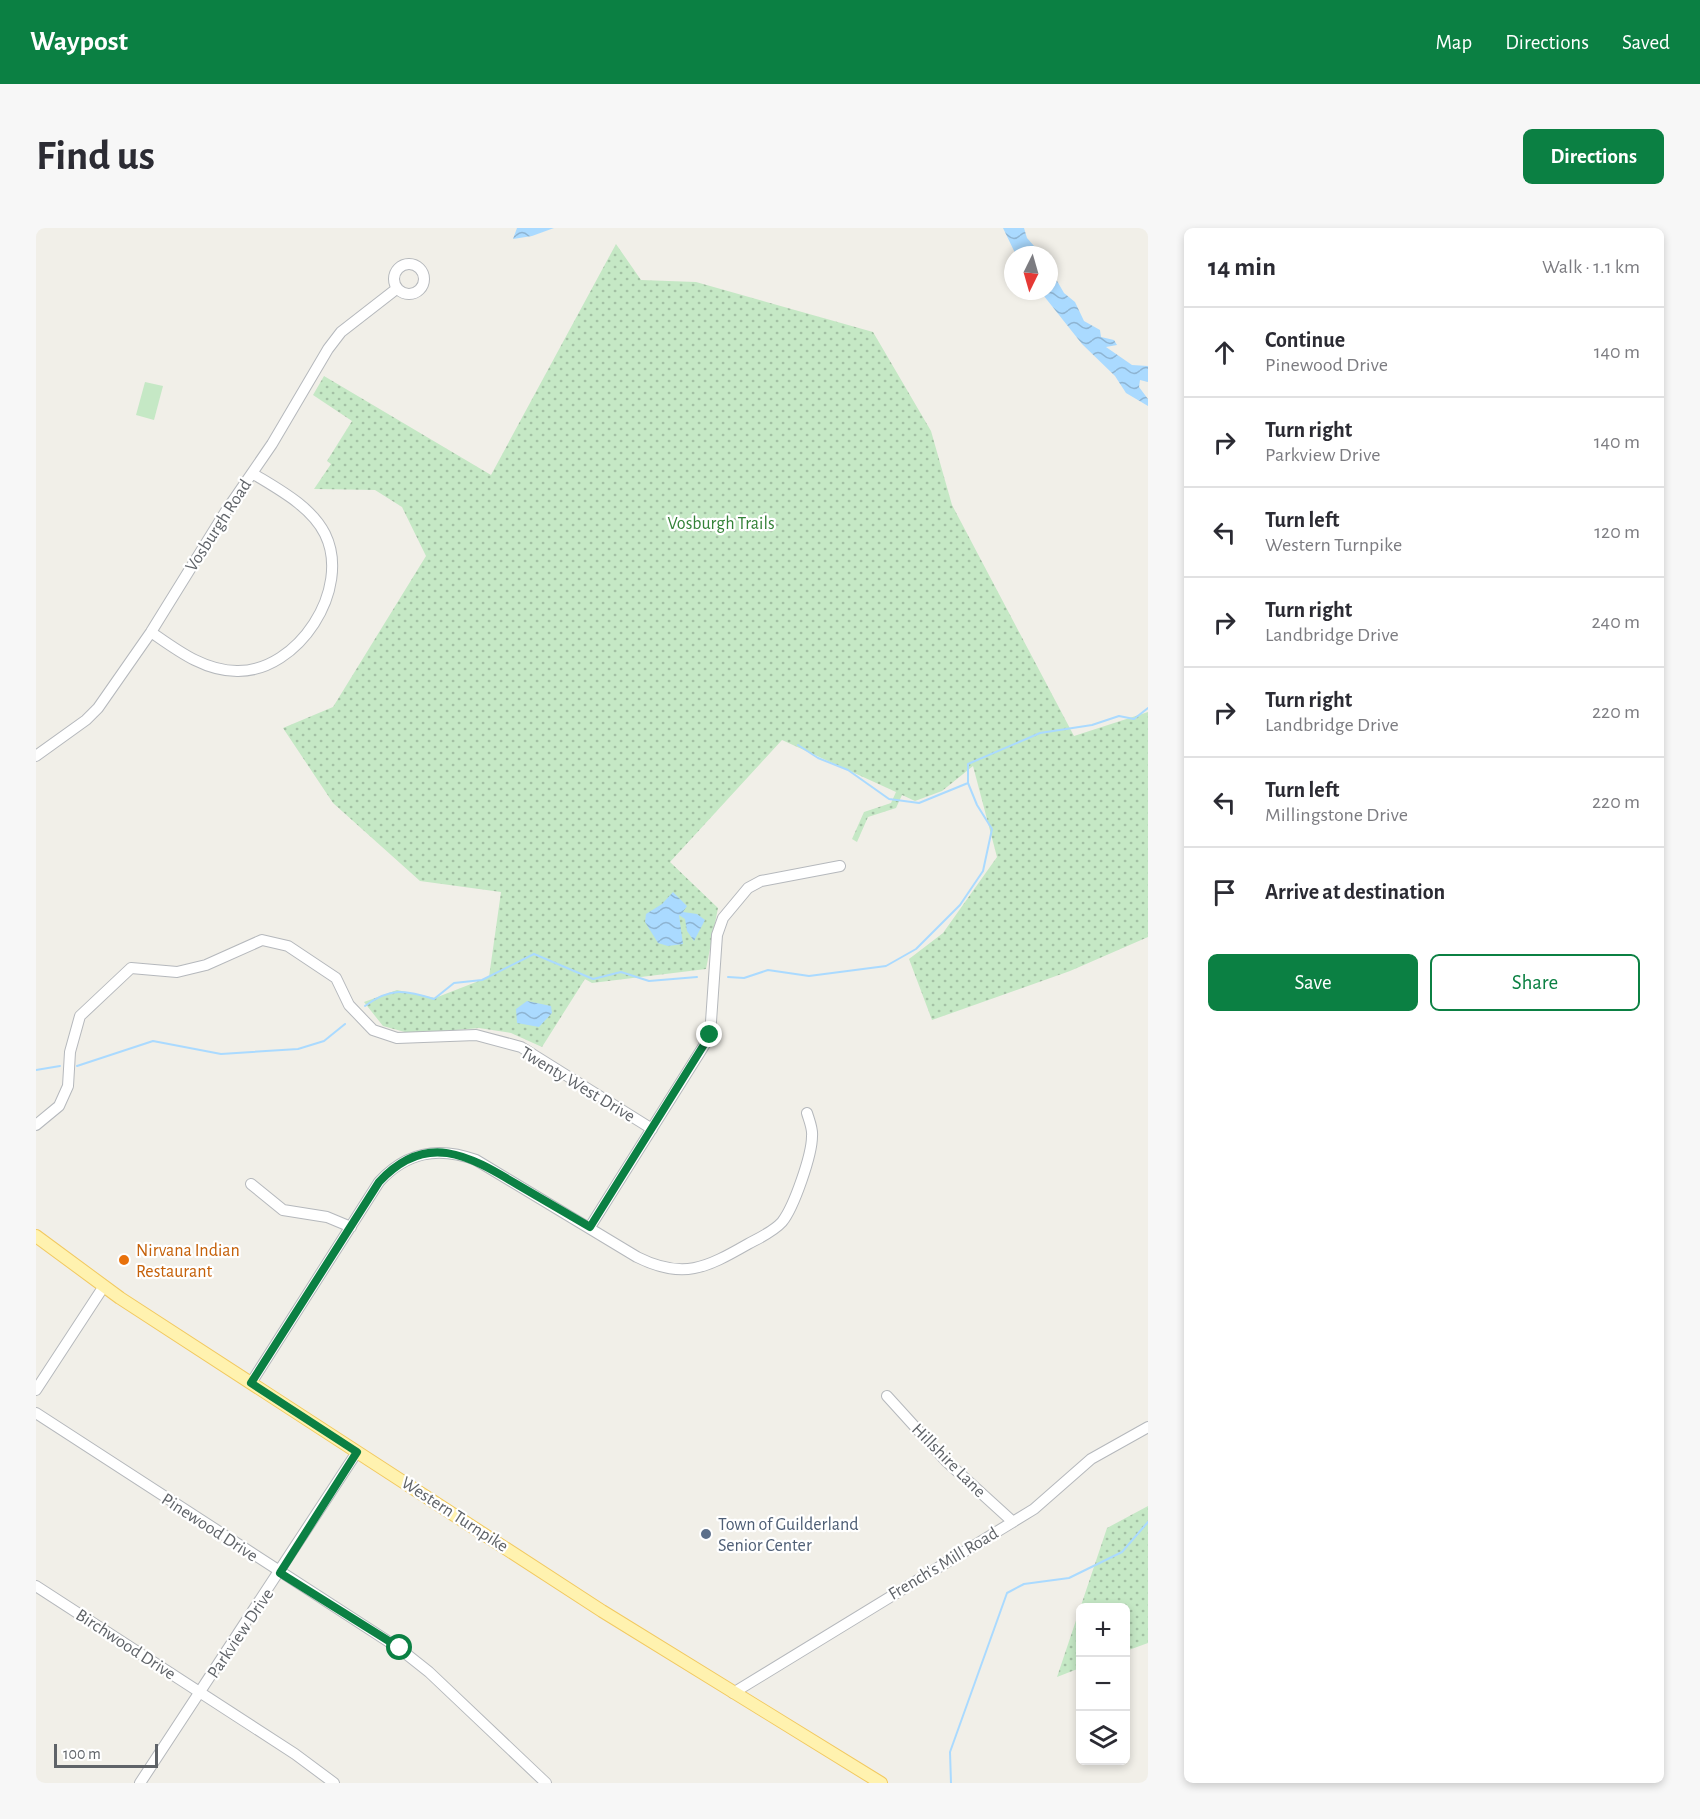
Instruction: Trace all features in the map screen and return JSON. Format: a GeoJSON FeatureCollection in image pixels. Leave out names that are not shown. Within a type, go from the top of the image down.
{"type":"FeatureCollection","features":[{"type":"Feature","properties":{"kind":"main road","name":"Western Turnpike"},"geometry":{"type":"LineString","coordinates":[[36,1236],[104,1286],[357,1452],[733,1693],[881,1783]]}},
{"type":"Feature","properties":{"kind":"street","name":"Vosburgh Road"},"geometry":{"type":"LineString","coordinates":[[36,756],[86,720],[98,708],[151,632],[341,332],[395,290]]}},
{"type":"Feature","properties":{"kind":"street"},"geometry":{"type":"LineString","coordinates":[[151,632],[199,663],[238,671],[275,662],[294,649],[310,631],[322,610],[330,585],[331,559],[325,534],[317,522],[298,503],[252,473]]}},
{"type":"Feature","properties":{"kind":"street"},"geometry":{"type":"LineString","coordinates":[[590,1227],[710,1035],[717,935],[723,918],[747,888],[761,881],[840,866]]}},
{"type":"Feature","properties":{"kind":"street","name":"Twenty West Drive"},"geometry":{"type":"LineString","coordinates":[[36,1125],[59,1106],[68,1086],[70,1052],[80,1016],[131,968],[177,972],[206,965],[262,940],[288,946],[336,978],[349,1005],[373,1030],[397,1038],[476,1035],[521,1047],[652,1129]]}},
{"type":"Feature","properties":{"kind":"street"},"geometry":{"type":"LineString","coordinates":[[251,1383],[379,1182],[403,1161],[431,1151],[464,1155],[653,1265],[678,1270],[714,1264],[770,1232],[782,1222],[793,1204],[812,1136],[807,1113]]}},
{"type":"Feature","properties":{"kind":"street"},"geometry":{"type":"LineString","coordinates":[[251,1184],[283,1210],[327,1217],[351,1227]]}},
{"type":"Feature","properties":{"kind":"street"},"geometry":{"type":"LineString","coordinates":[[36,1390],[104,1286]]}},
{"type":"Feature","properties":{"kind":"street","name":"Hillshire Lane"},"geometry":{"type":"LineString","coordinates":[[887,1396],[946,1461],[1013,1522]]}},
{"type":"Feature","properties":{"kind":"street","name":"Pinewood Drive"},"geometry":{"type":"LineString","coordinates":[[36,1413],[280,1573],[400,1648],[429,1672],[546,1783]]}},
{"type":"Feature","properties":{"kind":"street","name":"French's Mill Road"},"geometry":{"type":"LineString","coordinates":[[733,1693],[1034,1509],[1091,1459],[1148,1427]]}},
{"type":"Feature","properties":{"kind":"street","name":"Parkview Drive"},"geometry":{"type":"LineString","coordinates":[[140,1783],[280,1573],[357,1452]]}},
{"type":"Feature","properties":{"kind":"street","name":"Birchwood Drive"},"geometry":{"type":"LineString","coordinates":[[36,1586],[200,1692],[334,1783]]}},
{"type":"Feature","properties":{"kind":"green space","name":"Vosburgh Trails"},"geometry":{"type":"Polygon","coordinates":[[[616,244],[641,280],[696,282],[873,332],[931,431],[952,505],[1074,736],[1148,712],[1148,937],[1070,971],[932,1020],[909,959],[943,933],[997,857],[973,766],[942,791],[915,801],[902,795],[896,808],[868,817],[857,842],[852,839],[864,812],[891,803],[896,792],[782,740],[670,862],[718,908],[706,969],[592,983],[585,979],[542,1047],[511,1033],[479,1028],[412,1034],[383,1026],[364,1002],[397,990],[435,998],[489,977],[501,892],[420,881],[333,803],[283,728],[333,707],[426,556],[402,507],[375,490],[314,489],[331,464],[327,461],[352,421],[313,395],[324,376],[491,475],[616,244]]]}},
{"type":"Feature","properties":{"kind":"green space"},"geometry":{"type":"Polygon","coordinates":[[[145,382],[163,386],[154,420],[136,415],[145,382]]]}},
{"type":"Feature","properties":{"kind":"green space"},"geometry":{"type":"Polygon","coordinates":[[[1148,1506],[1148,1643],[1130,1650],[1130,1603],[1082,1603],[1107,1528],[1148,1506]]]}},
{"type":"Feature","properties":{"kind":"green space"},"geometry":{"type":"Polygon","coordinates":[[[1076,1620],[1076,1670],[1057,1677],[1076,1620]]]}},
{"type":"Feature","properties":{"kind":"water"},"geometry":{"type":"Polygon","coordinates":[[[517,228],[554,228],[532,236],[513,239],[517,228]]]}},
{"type":"Feature","properties":{"kind":"water"},"geometry":{"type":"Polygon","coordinates":[[[1003,228],[1024,228],[1027,238],[1034,246],[1012,246],[1003,228]]]}},
{"type":"Feature","properties":{"kind":"water"},"geometry":{"type":"Polygon","coordinates":[[[1058,283],[1064,293],[1075,302],[1084,321],[1100,330],[1101,337],[1114,340],[1117,345],[1106,347],[1132,365],[1148,366],[1148,382],[1140,380],[1139,387],[1148,399],[1148,406],[1126,393],[1115,376],[1082,344],[1047,300],[1058,300],[1058,283]]]}},
{"type":"Feature","properties":{"kind":"water"},"geometry":{"type":"Polygon","coordinates":[[[673,892],[687,906],[683,912],[697,914],[705,920],[694,941],[687,931],[685,919],[679,915],[683,944],[668,946],[658,943],[645,922],[646,914],[662,904],[673,892]]]}},
{"type":"Feature","properties":{"kind":"water"},"geometry":{"type":"Polygon","coordinates":[[[527,1001],[551,1006],[552,1013],[539,1027],[517,1023],[516,1009],[527,1001]]]}},
{"type":"Feature","properties":{"kind":"waterway"},"geometry":{"type":"LineString","coordinates":[[798,745],[818,758],[848,770],[889,799],[919,803],[968,783],[968,764],[1040,733],[1092,725],[1119,716],[1134,719],[1148,708]]}},
{"type":"Feature","properties":{"kind":"waterway"},"geometry":{"type":"LineString","coordinates":[[728,977],[744,978],[768,970],[809,976],[886,966],[916,949],[960,905],[983,871],[992,829],[977,805],[968,783]]}},
{"type":"Feature","properties":{"kind":"waterway"},"geometry":{"type":"LineString","coordinates":[[365,1006],[382,996],[398,992],[434,999],[454,983],[482,980],[534,954],[593,979],[621,972],[649,981],[697,977]]}},
{"type":"Feature","properties":{"kind":"waterway"},"geometry":{"type":"LineString","coordinates":[[77,1066],[153,1041],[221,1054],[298,1049],[324,1041],[345,1024]]}},
{"type":"Feature","properties":{"kind":"waterway"},"geometry":{"type":"LineString","coordinates":[[36,1070],[60,1066]]}},
{"type":"Feature","properties":{"kind":"waterway"},"geometry":{"type":"LineString","coordinates":[[951,1783],[950,1752],[1007,1593],[1024,1584],[1069,1578],[1122,1552],[1148,1522]]}},
{"type":"Feature","properties":{"kind":"place","name":"Nirvana Indian Restaurant"},"geometry":{"type":"Point","coordinates":[124,1260]}},
{"type":"Feature","properties":{"kind":"place","name":"Town of Guilderland Senior Center"},"geometry":{"type":"Point","coordinates":[706,1534]}},
{"type":"Feature","properties":{"kind":"route"},"geometry":{"type":"LineString","coordinates":[[400,1648],[280,1573],[357,1452],[251,1383],[379,1182],[389,1171],[403,1161],[421,1153],[431,1151],[464,1155],[590,1227],[710,1035]]}}]}
